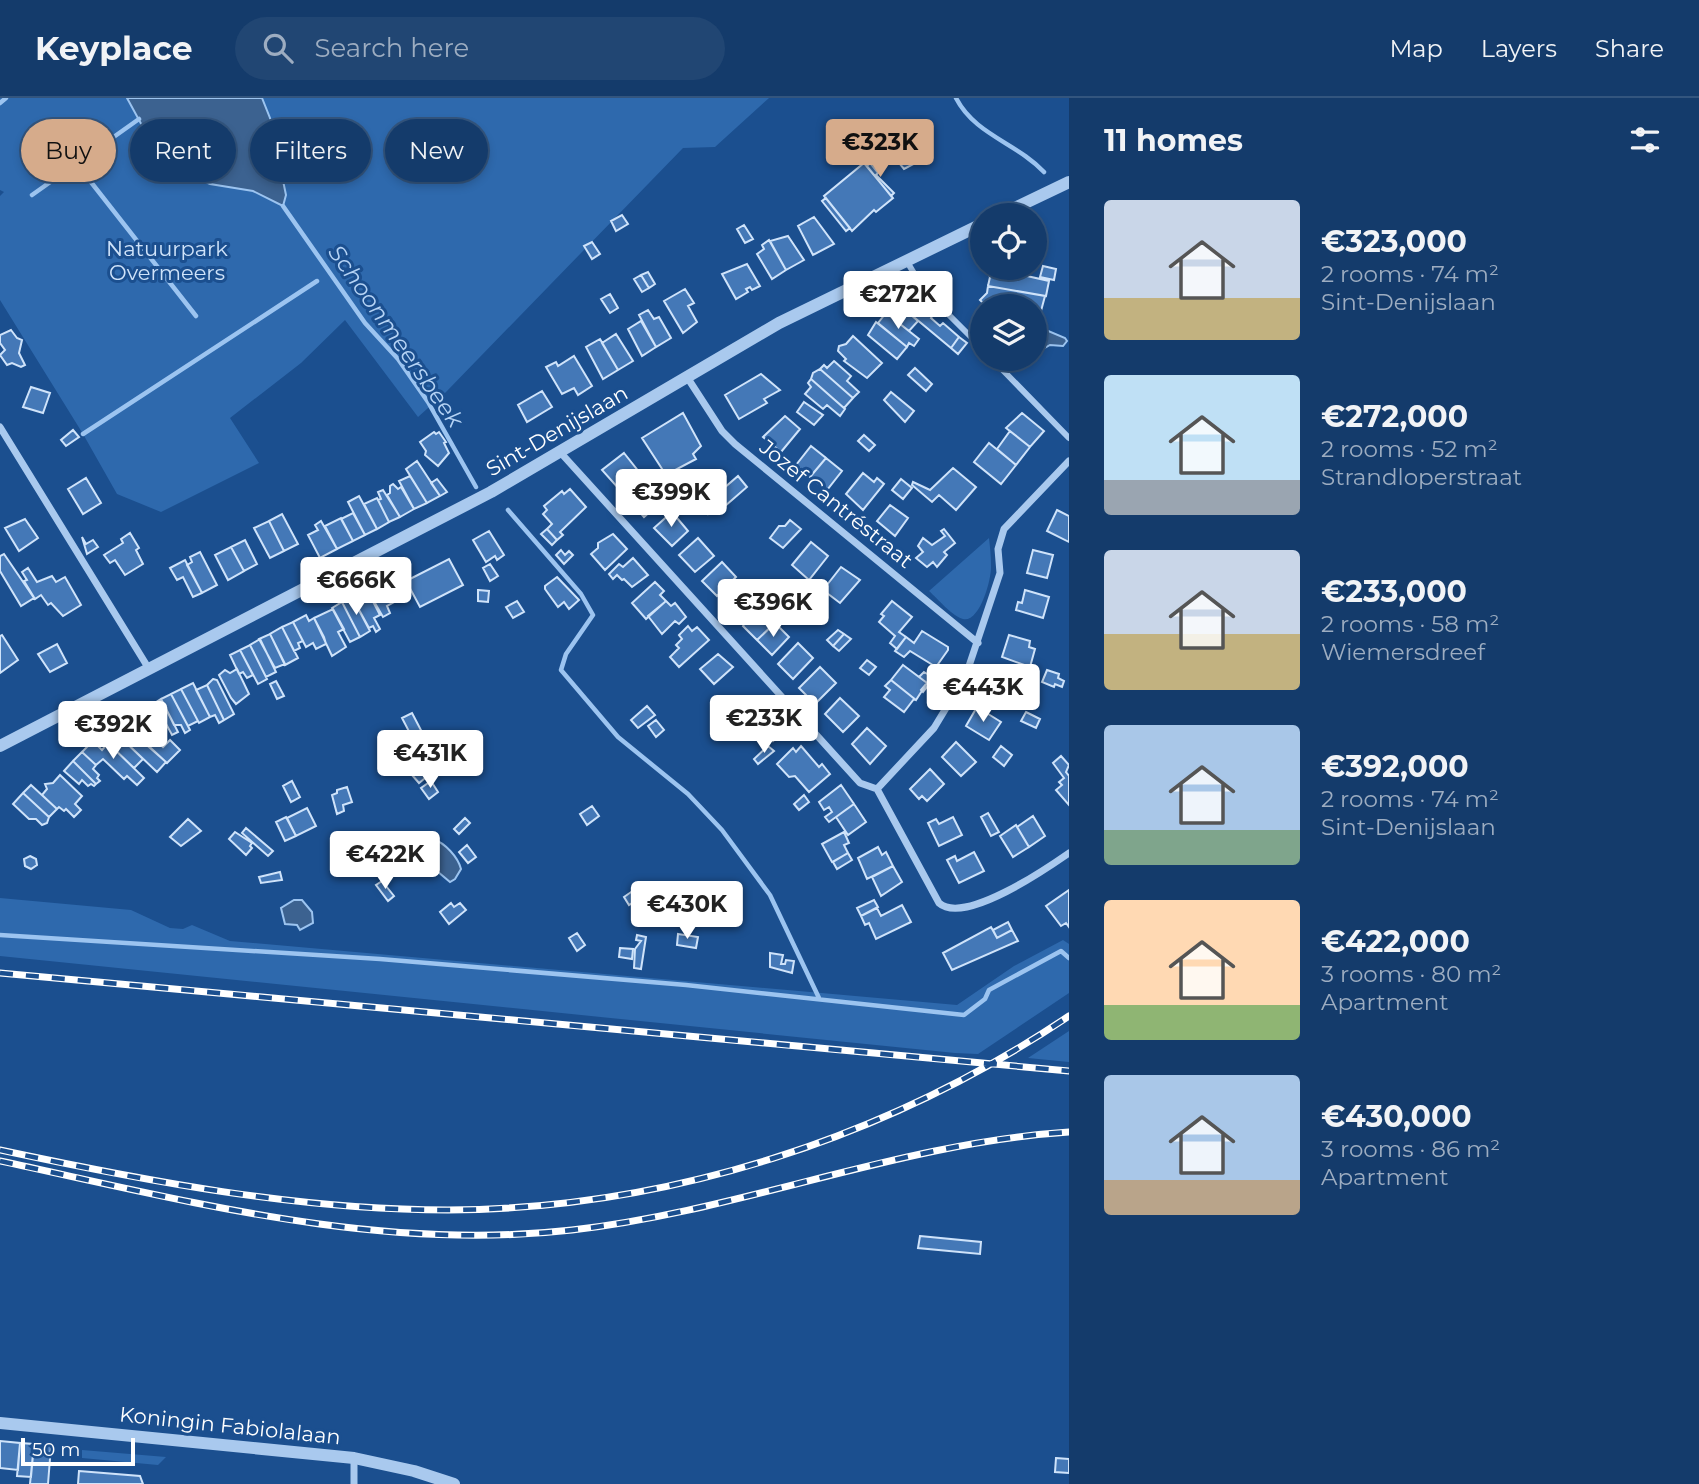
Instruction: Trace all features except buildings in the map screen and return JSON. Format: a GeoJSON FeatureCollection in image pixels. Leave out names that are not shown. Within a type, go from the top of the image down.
{"type":"FeatureCollection","features":[{"type":"Feature","properties":{"kind":"street"},"geometry":{"type":"LineString","coordinates":[[1025,203],[1069,182]]}},
{"type":"Feature","properties":{"kind":"street","name":"Sint-Denijslaan"},"geometry":{"type":"LineString","coordinates":[[0,746],[491,492],[779,323],[970,230]]}},
{"type":"Feature","properties":{"kind":"street"},"geometry":{"type":"LineString","coordinates":[[906,260],[925,290],[970,336]]}},
{"type":"Feature","properties":{"kind":"street"},"geometry":{"type":"LineString","coordinates":[[1004,371],[1069,438]]}},
{"type":"Feature","properties":{"kind":"street","name":"Jozef Cantréstraat"},"geometry":{"type":"LineString","coordinates":[[687,377],[722,430],[735,444],[978,643]]}},
{"type":"Feature","properties":{"kind":"street"},"geometry":{"type":"LineString","coordinates":[[0,427],[149,668]]}},
{"type":"Feature","properties":{"kind":"street"},"geometry":{"type":"LineString","coordinates":[[560,452],[860,783],[877,789],[944,908],[957,910],[983,901],[1018,885],[1069,853]]}},
{"type":"Feature","properties":{"kind":"street"},"geometry":{"type":"LineString","coordinates":[[877,789],[934,728],[966,675],[1000,573],[998,550],[1003,529],[1069,461]]}},
{"type":"Feature","properties":{"kind":"street","name":"Koningin Fabiolalaan"},"geometry":{"type":"LineString","coordinates":[[0,1423],[354,1458],[414,1471],[454,1484]]}},
{"type":"Feature","properties":{"kind":"street"},"geometry":{"type":"LineString","coordinates":[[354,1458],[354,1484]]}},
{"type":"Feature","properties":{"kind":"green space","name":"Natuurpark Overmeers"},"geometry":{"type":"Polygon","coordinates":[[[0,98],[769,98],[715,147],[683,148],[446,392],[418,417],[345,320],[301,363],[230,418],[259,463],[161,512],[117,494],[0,300],[0,196],[4,192],[0,190],[0,98]]]}},
{"type":"Feature","properties":{"kind":"green space"},"geometry":{"type":"Polygon","coordinates":[[[989,538],[991,571],[987,589],[975,614],[963,619],[929,591],[989,538]]]}},
{"type":"Feature","properties":{"kind":"green space"},"geometry":{"type":"Polygon","coordinates":[[[0,898],[131,910],[170,928],[183,929],[192,925],[230,941],[957,1005],[1014,966],[1063,940],[1069,944],[1069,993],[978,1054],[955,1053],[0,956],[0,898]]]}},
{"type":"Feature","properties":{"kind":"green space"},"geometry":{"type":"Polygon","coordinates":[[[1069,1031],[1069,1062],[1028,1058],[1069,1031]]]}},
{"type":"Feature","properties":{"kind":"green space"},"geometry":{"type":"Polygon","coordinates":[[[82,1450],[166,1457],[158,1465],[82,1458],[82,1450]]]}},
{"type":"Feature","properties":{"kind":"shaded area"},"geometry":{"type":"Polygon","coordinates":[[[127,98],[262,98],[270,119],[250,119],[250,182],[283,182],[286,195],[283,206],[253,191],[205,182],[236,182],[236,119],[138,119],[127,98]]]}},
{"type":"Feature","properties":{"kind":"shaded area"},"geometry":{"type":"Polygon","coordinates":[[[1047,330],[1067,341],[1063,346],[1047,347],[1047,330]]]}},
{"type":"Feature","properties":{"kind":"shaded area"},"geometry":{"type":"Polygon","coordinates":[[[433,839],[454,855],[461,869],[450,882],[431,866],[421,850],[433,839]]]}},
{"type":"Feature","properties":{"kind":"shaded area"},"geometry":{"type":"Polygon","coordinates":[[[294,900],[302,900],[312,912],[313,923],[300,930],[297,925],[285,924],[281,908],[294,900]]]}},
{"type":"Feature","properties":{"kind":"waterway"},"geometry":{"type":"LineString","coordinates":[[0,103],[6,98]]}},
{"type":"Feature","properties":{"kind":"waterway"},"geometry":{"type":"LineString","coordinates":[[956,98],[974,121],[1022,153],[1044,172]]}},
{"type":"Feature","properties":{"kind":"waterway"},"geometry":{"type":"LineString","coordinates":[[32,195],[130,125]]}},
{"type":"Feature","properties":{"kind":"waterway"},"geometry":{"type":"LineString","coordinates":[[91,182],[196,316]]}},
{"type":"Feature","properties":{"kind":"waterway","name":"Schoonmeersbeek"},"geometry":{"type":"LineString","coordinates":[[283,206],[365,323],[398,359],[428,402],[476,487]]}},
{"type":"Feature","properties":{"kind":"waterway"},"geometry":{"type":"LineString","coordinates":[[83,434],[317,281]]}},
{"type":"Feature","properties":{"kind":"waterway","name":"Schoonmeersbeek"},"geometry":{"type":"LineString","coordinates":[[508,510],[581,594],[593,615],[566,654],[561,670],[618,737],[688,794],[722,830],[770,895],[819,998]]}},
{"type":"Feature","properties":{"kind":"waterway"},"geometry":{"type":"LineString","coordinates":[[0,935],[380,959],[686,985],[964,1015],[985,999],[989,990],[1061,951],[1069,958]]}},
{"type":"Feature","properties":{"kind":"railway"},"geometry":{"type":"LineString","coordinates":[[0,973],[1069,1071]]}},
{"type":"Feature","properties":{"kind":"railway"},"geometry":{"type":"LineString","coordinates":[[0,1150],[166,1183],[335,1205],[448,1210],[530,1206],[612,1196],[693,1180],[773,1158],[851,1131],[926,1098],[999,1059],[1069,1016]]}},
{"type":"Feature","properties":{"kind":"railway"},"geometry":{"type":"LineString","coordinates":[[0,1161],[141,1192],[284,1219],[427,1234],[499,1235],[572,1230],[635,1221],[943,1149],[1069,1132]]}}]}
